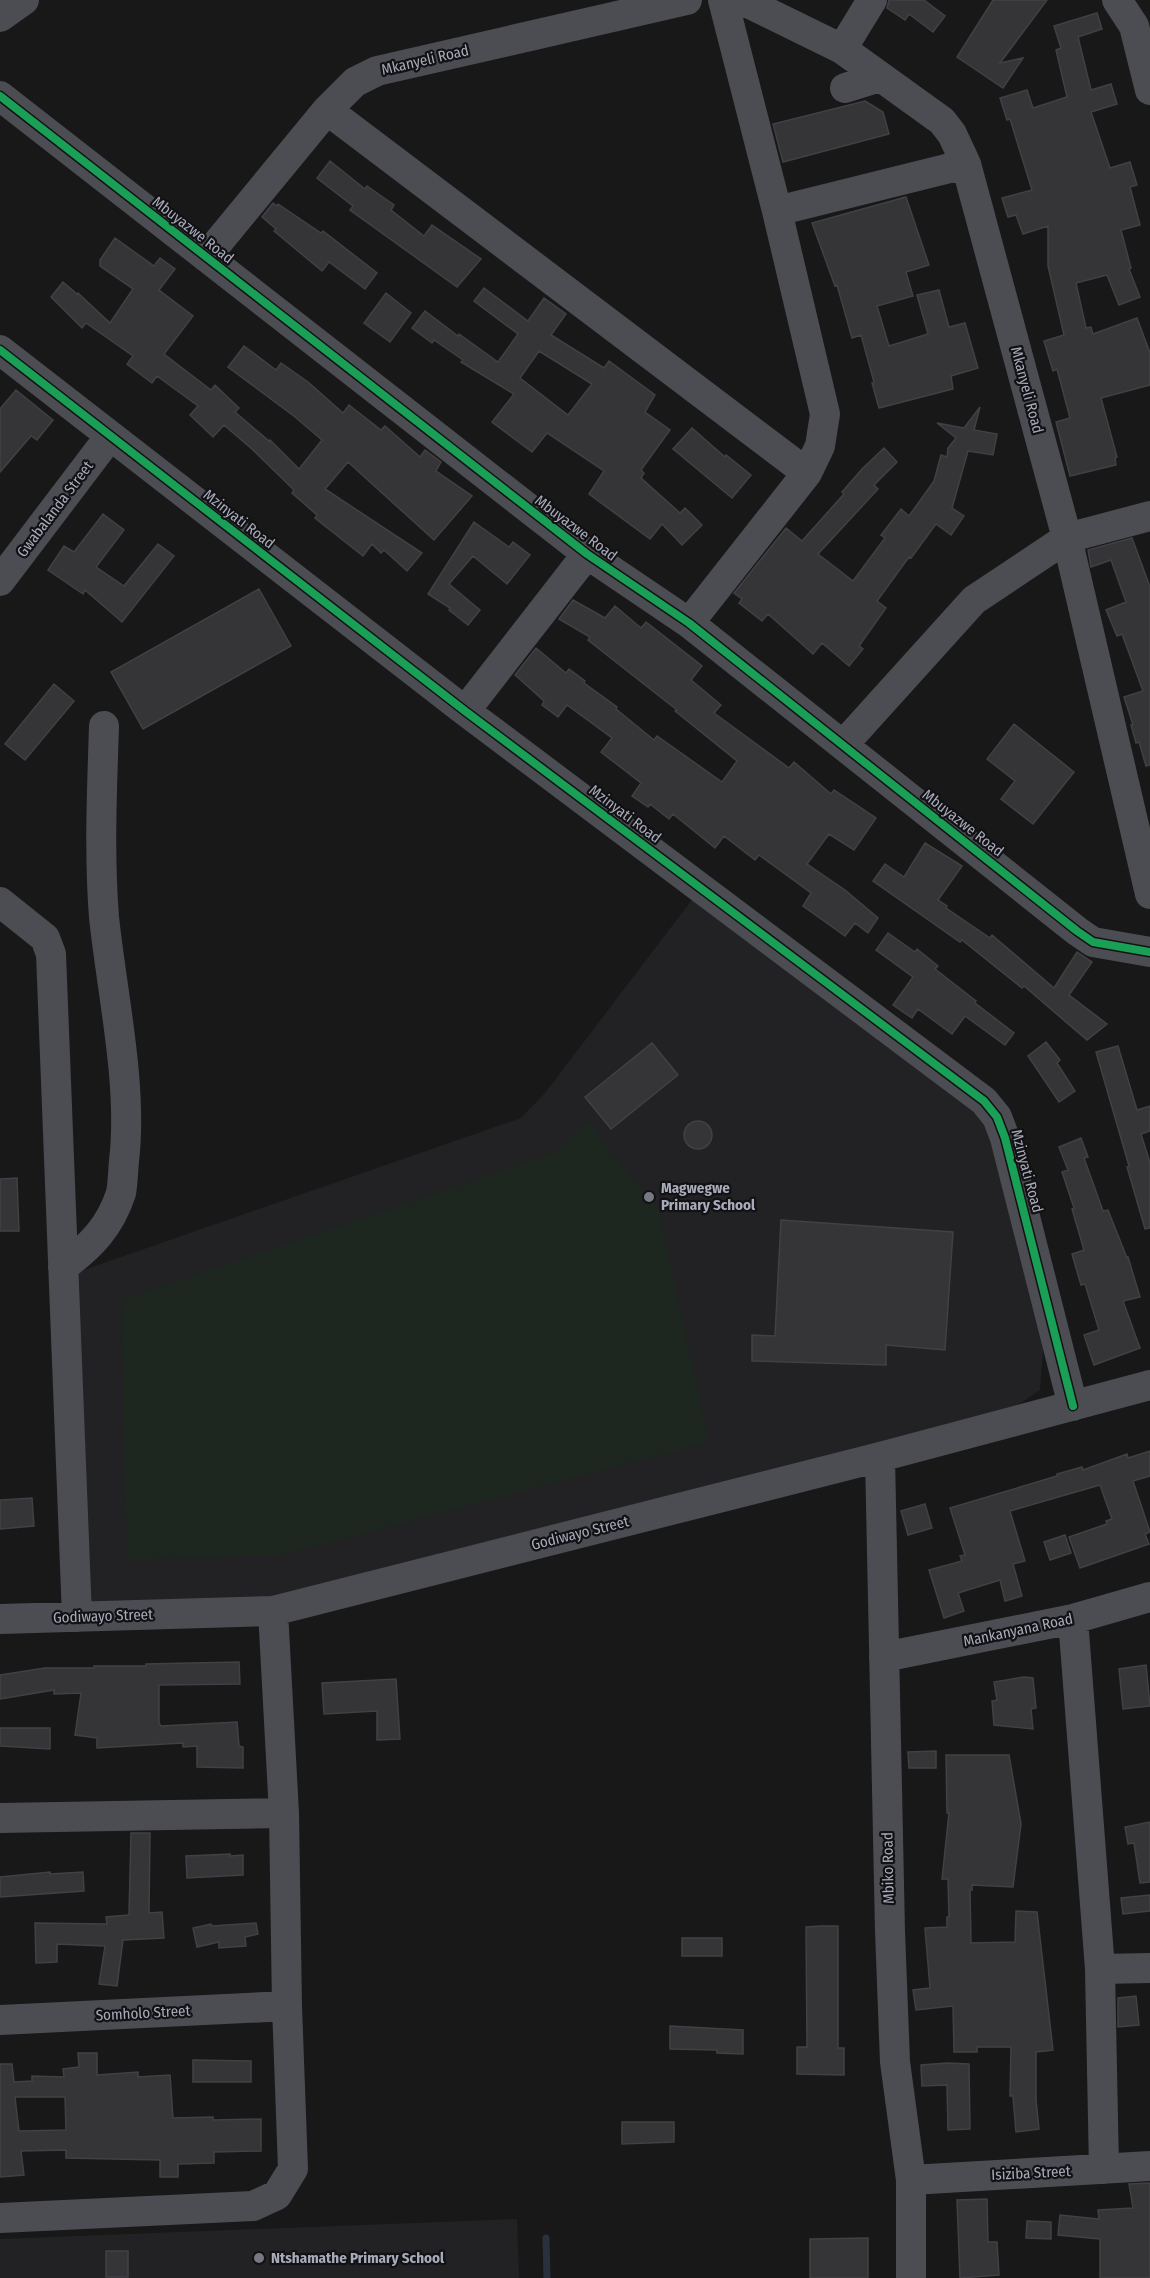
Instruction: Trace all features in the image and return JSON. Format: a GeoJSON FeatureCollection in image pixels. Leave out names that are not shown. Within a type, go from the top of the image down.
{"type":"FeatureCollection","features":[{"type":"Feature","properties":{"kind":"street"},"geometry":{"type":"LineString","coordinates":[[0,17],[24,0]]}},
{"type":"Feature","properties":{"kind":"street","name":"Mkanyeli Road"},"geometry":{"type":"LineString","coordinates":[[206,257],[327,110],[355,82],[377,71],[687,0]]}},
{"type":"Feature","properties":{"kind":"street"},"geometry":{"type":"LineString","coordinates":[[689,623],[807,473],[820,446],[825,414],[777,211],[723,0]]}},
{"type":"Feature","properties":{"kind":"street","name":"Mkanyeli Road"},"geometry":{"type":"LineString","coordinates":[[742,0],[842,49],[942,121],[952,134],[966,164],[1067,538],[1150,894]]}},
{"type":"Feature","properties":{"kind":"street"},"geometry":{"type":"LineString","coordinates":[[842,49],[872,0]]}},
{"type":"Feature","properties":{"kind":"street"},"geometry":{"type":"LineString","coordinates":[[1117,0],[1134,26],[1150,90]]}},
{"type":"Feature","properties":{"kind":"street"},"geometry":{"type":"LineString","coordinates":[[845,88],[880,76]]}},
{"type":"Feature","properties":{"kind":"street","name":"Mbuyazwe Road"},"geometry":{"type":"LineString","coordinates":[[0,96],[587,554],[689,623],[1093,942],[1150,952]]}},
{"type":"Feature","properties":{"kind":"street"},"geometry":{"type":"LineString","coordinates":[[327,110],[807,473]]}},
{"type":"Feature","properties":{"kind":"street"},"geometry":{"type":"LineString","coordinates":[[777,211],[966,164]]}},
{"type":"Feature","properties":{"kind":"street","name":"Mzinyati Road"},"geometry":{"type":"LineString","coordinates":[[0,350],[465,711],[984,1101],[997,1117],[1005,1138],[1073,1406]]}},
{"type":"Feature","properties":{"kind":"street","name":"Gwabalanda Street"},"geometry":{"type":"LineString","coordinates":[[0,581],[111,436]]}},
{"type":"Feature","properties":{"kind":"street"},"geometry":{"type":"LineString","coordinates":[[843,745],[974,600],[1067,538],[1150,516]]}},
{"type":"Feature","properties":{"kind":"street"},"geometry":{"type":"LineString","coordinates":[[465,711],[587,554]]}},
{"type":"Feature","properties":{"kind":"street"},"geometry":{"type":"LineString","coordinates":[[63,1267],[90,1246],[107,1224],[121,1192],[127,1135],[123,1076],[104,915],[101,831],[104,726]]}},
{"type":"Feature","properties":{"kind":"street"},"geometry":{"type":"LineString","coordinates":[[0,902],[45,938],[51,954],[77,1617]]}},
{"type":"Feature","properties":{"kind":"street","name":"Godiwayo Street"},"geometry":{"type":"LineString","coordinates":[[0,1619],[273,1611],[880,1457],[1150,1385]]}},
{"type":"Feature","properties":{"kind":"street","name":"Mbiko Road"},"geometry":{"type":"LineString","coordinates":[[880,1457],[890,1931],[895,2062],[911,2180],[910,2278]]}},
{"type":"Feature","properties":{"kind":"street","name":"Mankanyana Road"},"geometry":{"type":"LineString","coordinates":[[884,1657],[1073,1619],[1150,1597]]}},
{"type":"Feature","properties":{"kind":"street"},"geometry":{"type":"LineString","coordinates":[[0,2218],[253,2206],[277,2195],[293,2169],[287,2006],[284,1813],[273,1611]]}},
{"type":"Feature","properties":{"kind":"street"},"geometry":{"type":"LineString","coordinates":[[1073,1619],[1100,1969],[1104,2169]]}},
{"type":"Feature","properties":{"kind":"street"},"geometry":{"type":"LineString","coordinates":[[0,1818],[284,1813]]}},
{"type":"Feature","properties":{"kind":"street"},"geometry":{"type":"LineString","coordinates":[[1100,1969],[1150,1968]]}},
{"type":"Feature","properties":{"kind":"street","name":"Somholo Street"},"geometry":{"type":"LineString","coordinates":[[0,2020],[287,2006]]}},
{"type":"Feature","properties":{"kind":"street","name":"Isiziba Street"},"geometry":{"type":"LineString","coordinates":[[911,2180],[1150,2166]]}},
{"type":"Feature","properties":{"kind":"shaded area","name":"Magwegwe Primary School"},"geometry":{"type":"Polygon","coordinates":[[[694,897],[986,1122],[1044,1338],[1040,1390],[1012,1409],[270,1600],[86,1606],[75,1273],[521,1118],[545,1093],[694,897]]]}},
{"type":"Feature","properties":{"kind":"shaded area"},"geometry":{"type":"Polygon","coordinates":[[[587,1121],[659,1211],[709,1442],[283,1555],[127,1560],[121,1300],[553,1153],[587,1121]]]}},
{"type":"Feature","properties":{"kind":"shaded area","name":"Ntshamathe Primary School"},"geometry":{"type":"Polygon","coordinates":[[[517,2219],[519,2278],[0,2278],[0,2239],[517,2219]]]}},
{"type":"Feature","properties":{"kind":"building"},"geometry":{"type":"Polygon","coordinates":[[[889,0],[924,0],[945,16],[933,32],[909,14],[905,20],[887,8],[889,0]]]}},
{"type":"Feature","properties":{"kind":"building"},"geometry":{"type":"Polygon","coordinates":[[[993,0],[1047,0],[1000,63],[1023,58],[1003,88],[957,57],[993,0]]]}},
{"type":"Feature","properties":{"kind":"building"},"geometry":{"type":"Polygon","coordinates":[[[1097,13],[1102,29],[1078,37],[1091,90],[1111,84],[1117,104],[1091,112],[1110,168],[1130,162],[1137,185],[1130,187],[1140,225],[1121,230],[1131,268],[1129,269],[1140,297],[1119,305],[1107,275],[1076,283],[1086,328],[1091,327],[1093,334],[1137,318],[1150,353],[1150,385],[1101,398],[1117,457],[1115,458],[1116,465],[1070,476],[1056,422],[1070,418],[1057,369],[1053,371],[1044,341],[1064,335],[1048,266],[1048,226],[1023,234],[1016,215],[1008,217],[1002,198],[1032,190],[1010,119],[1007,120],[1000,98],[1027,90],[1033,108],[1067,97],[1056,50],[1061,48],[1054,26],[1097,13]]]}},
{"type":"Feature","properties":{"kind":"building"},"geometry":{"type":"Polygon","coordinates":[[[865,101],[883,112],[889,134],[783,162],[773,124],[865,101]]]}},
{"type":"Feature","properties":{"kind":"building"},"geometry":{"type":"Polygon","coordinates":[[[330,161],[365,189],[367,186],[394,205],[391,210],[424,236],[432,225],[481,259],[457,287],[350,210],[353,206],[317,178],[330,161]]]}},
{"type":"Feature","properties":{"kind":"building"},"geometry":{"type":"Polygon","coordinates":[[[906,197],[929,265],[906,272],[913,296],[877,306],[889,346],[928,334],[917,295],[939,290],[949,327],[965,323],[978,368],[951,376],[953,389],[879,408],[861,335],[852,338],[837,285],[835,286],[812,223],[906,197]]]}},
{"type":"Feature","properties":{"kind":"building"},"geometry":{"type":"Polygon","coordinates":[[[273,203],[277,206],[278,204],[321,233],[323,231],[377,273],[365,289],[329,262],[322,271],[274,231],[276,229],[262,217],[273,203]]]}},
{"type":"Feature","properties":{"kind":"building"},"geometry":{"type":"Polygon","coordinates":[[[115,238],[154,266],[160,258],[175,269],[159,290],[193,316],[164,354],[211,390],[215,385],[239,408],[235,412],[270,440],[299,469],[322,440],[228,367],[244,346],[276,370],[281,363],[308,382],[343,413],[349,405],[381,430],[385,426],[420,457],[425,450],[441,462],[436,471],[472,496],[434,540],[348,462],[325,489],[422,553],[407,571],[384,550],[381,553],[372,544],[363,556],[315,518],[317,515],[292,493],[294,490],[224,425],[213,437],[190,415],[198,406],[157,376],[152,383],[127,364],[133,356],[86,323],[82,328],[51,297],[63,282],[110,323],[133,289],[100,266],[100,260],[115,238]]]}},
{"type":"Feature","properties":{"kind":"building"},"geometry":{"type":"Polygon","coordinates":[[[484,288],[528,321],[544,298],[566,314],[551,335],[604,368],[609,361],[655,395],[645,412],[670,430],[641,470],[644,473],[641,478],[680,513],[685,508],[702,525],[682,545],[662,524],[650,539],[589,494],[604,471],[547,433],[532,452],[492,422],[514,394],[461,362],[463,360],[434,340],[432,343],[412,328],[425,311],[498,362],[518,334],[474,301],[484,288]],[[539,351],[520,378],[568,415],[592,384],[539,351]]]}},
{"type":"Feature","properties":{"kind":"building"},"geometry":{"type":"Polygon","coordinates":[[[386,293],[411,313],[390,342],[364,323],[386,293]]]}},
{"type":"Feature","properties":{"kind":"building"},"geometry":{"type":"Polygon","coordinates":[[[16,390],[53,420],[37,440],[31,436],[0,472],[0,409],[16,390]]]}},
{"type":"Feature","properties":{"kind":"building"},"geometry":{"type":"Polygon","coordinates":[[[980,407],[974,430],[997,434],[993,455],[968,451],[952,508],[964,516],[951,535],[936,524],[911,558],[909,557],[877,601],[886,608],[859,646],[863,649],[849,666],[822,643],[813,654],[768,614],[762,621],[739,603],[742,599],[734,593],[786,528],[802,541],[844,494],[842,492],[862,469],[884,448],[897,462],[874,485],[878,489],[818,554],[853,581],[885,538],[881,535],[901,509],[909,516],[934,481],[941,455],[947,457],[948,448],[956,438],[937,423],[964,428],[980,407]]]}},
{"type":"Feature","properties":{"kind":"building"},"geometry":{"type":"Polygon","coordinates":[[[692,428],[725,457],[726,455],[751,475],[732,498],[673,449],[692,428]]]}},
{"type":"Feature","properties":{"kind":"building"},"geometry":{"type":"Polygon","coordinates":[[[103,514],[124,530],[96,567],[124,586],[158,544],[174,556],[122,622],[85,590],[83,594],[48,570],[64,546],[74,552],[103,514]]]}},
{"type":"Feature","properties":{"kind":"building"},"geometry":{"type":"Polygon","coordinates":[[[474,522],[509,547],[513,542],[530,555],[507,584],[473,556],[449,584],[480,610],[468,625],[449,610],[450,608],[428,594],[474,522]]]}},
{"type":"Feature","properties":{"kind":"building"},"geometry":{"type":"Polygon","coordinates":[[[1132,538],[1150,587],[1150,765],[1146,766],[1139,742],[1136,743],[1124,697],[1143,691],[1122,634],[1117,636],[1106,610],[1126,602],[1111,560],[1091,567],[1088,550],[1132,538]]]}},
{"type":"Feature","properties":{"kind":"building"},"geometry":{"type":"Polygon","coordinates":[[[259,589],[291,646],[143,729],[111,672],[259,589]]]}},
{"type":"Feature","properties":{"kind":"building"},"geometry":{"type":"Polygon","coordinates":[[[573,600],[605,618],[615,606],[641,628],[646,622],[702,666],[691,680],[721,705],[714,713],[789,768],[794,762],[831,794],[834,790],[876,818],[854,850],[829,834],[807,864],[845,890],[878,918],[868,933],[855,923],[845,936],[803,906],[811,893],[759,855],[755,860],[724,836],[715,848],[673,814],[669,819],[650,804],[648,807],[632,796],[641,783],[601,752],[612,738],[567,705],[558,717],[542,705],[544,701],[515,675],[536,648],[566,673],[569,669],[585,681],[584,683],[617,707],[616,709],[654,740],[657,736],[722,782],[737,761],[588,640],[590,637],[559,619],[573,600]]]}},
{"type":"Feature","properties":{"kind":"building"},"geometry":{"type":"Polygon","coordinates":[[[54,684],[74,701],[25,760],[5,744],[54,684]]]}},
{"type":"Feature","properties":{"kind":"building"},"geometry":{"type":"Polygon","coordinates":[[[1014,724],[1074,772],[1033,824],[1001,799],[1015,781],[987,759],[1014,724]]]}},
{"type":"Feature","properties":{"kind":"building"},"geometry":{"type":"Polygon","coordinates":[[[925,843],[962,866],[938,900],[990,938],[992,935],[1054,988],[1077,952],[1092,962],[1069,995],[1107,1024],[1087,1040],[1024,986],[1022,988],[962,940],[960,942],[873,881],[885,864],[904,877],[925,843]]]}},
{"type":"Feature","properties":{"kind":"building"},"geometry":{"type":"Polygon","coordinates":[[[888,933],[915,952],[917,949],[938,966],[935,969],[1014,1033],[1005,1045],[965,1016],[952,1034],[918,1009],[912,1018],[893,1005],[913,977],[876,950],[888,933]]]}},
{"type":"Feature","properties":{"kind":"building"},"geometry":{"type":"Polygon","coordinates":[[[1046,1042],[1060,1060],[1057,1063],[1075,1091],[1059,1102],[1028,1056],[1046,1042]]]}},
{"type":"Feature","properties":{"kind":"building"},"geometry":{"type":"Polygon","coordinates":[[[652,1043],[678,1075],[611,1129],[585,1097],[652,1043]]]}},
{"type":"Feature","properties":{"kind":"building"},"geometry":{"type":"Polygon","coordinates":[[[1118,1046],[1137,1110],[1150,1106],[1150,1131],[1141,1134],[1150,1163],[1150,1228],[1145,1229],[1096,1052],[1118,1046]]]}},
{"type":"Feature","properties":{"kind":"building"},"geometry":{"type":"Polygon","coordinates":[[[698,1121],[708,1125],[712,1135],[708,1145],[698,1149],[688,1145],[684,1135],[688,1125],[698,1121]]]}},
{"type":"Feature","properties":{"kind":"building"},"geometry":{"type":"Polygon","coordinates":[[[1081,1138],[1088,1157],[1084,1158],[1103,1211],[1108,1210],[1128,1257],[1140,1297],[1123,1301],[1140,1348],[1094,1365],[1084,1335],[1099,1330],[1085,1284],[1081,1285],[1072,1254],[1084,1250],[1062,1172],[1068,1170],[1059,1147],[1081,1138]]]}},
{"type":"Feature","properties":{"kind":"building"},"geometry":{"type":"Polygon","coordinates":[[[17,1178],[19,1231],[0,1231],[0,1179],[17,1178]]]}},
{"type":"Feature","properties":{"kind":"building"},"geometry":{"type":"Polygon","coordinates":[[[781,1220],[953,1232],[945,1350],[886,1345],[886,1365],[752,1361],[752,1335],[775,1336],[781,1220]]]}},
{"type":"Feature","properties":{"kind":"building"},"geometry":{"type":"Polygon","coordinates":[[[1150,1451],[1150,1476],[1133,1481],[1150,1532],[1145,1534],[1149,1544],[1080,1568],[1069,1537],[1107,1524],[1106,1521],[1112,1519],[1100,1485],[1010,1511],[1025,1561],[1013,1564],[1022,1596],[1005,1601],[1000,1580],[958,1593],[964,1611],[944,1618],[929,1570],[962,1561],[960,1556],[965,1555],[950,1508],[1057,1476],[1057,1474],[1082,1467],[1083,1470],[1127,1454],[1128,1458],[1150,1451]]]}},
{"type":"Feature","properties":{"kind":"building"},"geometry":{"type":"Polygon","coordinates":[[[32,1498],[34,1526],[0,1529],[0,1500],[32,1498]]]}},
{"type":"Feature","properties":{"kind":"building"},"geometry":{"type":"Polygon","coordinates":[[[925,1504],[932,1528],[908,1535],[901,1511],[925,1504]]]}},
{"type":"Feature","properties":{"kind":"building"},"geometry":{"type":"Polygon","coordinates":[[[1065,1535],[1071,1553],[1050,1560],[1044,1542],[1065,1535]]]}},
{"type":"Feature","properties":{"kind":"building"},"geometry":{"type":"Polygon","coordinates":[[[239,1662],[240,1684],[159,1685],[159,1723],[161,1726],[237,1722],[239,1746],[243,1747],[243,1768],[197,1767],[197,1746],[183,1747],[183,1743],[97,1748],[97,1738],[75,1735],[81,1693],[54,1694],[54,1690],[0,1699],[0,1675],[45,1668],[239,1662]]]}},
{"type":"Feature","properties":{"kind":"building"},"geometry":{"type":"Polygon","coordinates":[[[1146,1665],[1150,1706],[1123,1709],[1119,1669],[1146,1665]]]}},
{"type":"Feature","properties":{"kind":"building"},"geometry":{"type":"Polygon","coordinates":[[[1024,1677],[1033,1678],[1036,1708],[1031,1709],[1033,1729],[994,1725],[992,1701],[997,1700],[994,1682],[1024,1677]]]}},
{"type":"Feature","properties":{"kind":"building"},"geometry":{"type":"Polygon","coordinates":[[[396,1679],[400,1739],[377,1740],[377,1711],[324,1714],[322,1683],[396,1679]]]}},
{"type":"Feature","properties":{"kind":"building"},"geometry":{"type":"Polygon","coordinates":[[[0,1728],[50,1728],[50,1749],[0,1746],[0,1728]]]}},
{"type":"Feature","properties":{"kind":"building"},"geometry":{"type":"Polygon","coordinates":[[[936,1751],[936,1768],[909,1768],[908,1752],[936,1751]]]}},
{"type":"Feature","properties":{"kind":"building"},"geometry":{"type":"Polygon","coordinates":[[[946,1755],[1009,1755],[1021,1824],[1013,1887],[972,1885],[972,1890],[970,1890],[971,1943],[1015,1942],[1016,1911],[1037,1912],[1053,2050],[1036,2052],[1036,2100],[1039,2129],[1016,2132],[1013,2096],[1010,2096],[1011,2047],[977,2047],[977,2052],[954,2052],[953,2006],[916,2010],[913,1990],[930,1988],[925,1928],[947,1927],[947,1917],[949,1917],[948,1879],[942,1879],[949,1813],[947,1813],[946,1755]]]}},
{"type":"Feature","properties":{"kind":"building"},"geometry":{"type":"Polygon","coordinates":[[[1150,1822],[1150,1882],[1140,1883],[1134,1843],[1128,1844],[1125,1827],[1150,1822]]]}},
{"type":"Feature","properties":{"kind":"building"},"geometry":{"type":"Polygon","coordinates":[[[131,1833],[150,1833],[149,1913],[162,1912],[164,1938],[123,1940],[117,1986],[99,1984],[105,1946],[57,1944],[57,1962],[36,1963],[35,1923],[107,1924],[106,1917],[129,1915],[131,1833]]]}},
{"type":"Feature","properties":{"kind":"building"},"geometry":{"type":"Polygon","coordinates":[[[230,1854],[230,1856],[243,1855],[243,1875],[187,1878],[186,1856],[230,1854]]]}},
{"type":"Feature","properties":{"kind":"building"},"geometry":{"type":"Polygon","coordinates":[[[50,1872],[50,1874],[83,1872],[84,1891],[0,1897],[0,1877],[50,1872]]]}},
{"type":"Feature","properties":{"kind":"building"},"geometry":{"type":"Polygon","coordinates":[[[1150,1895],[1150,1911],[1123,1914],[1121,1898],[1150,1895]]]}},
{"type":"Feature","properties":{"kind":"building"},"geometry":{"type":"Polygon","coordinates":[[[256,1923],[258,1934],[245,1937],[246,1946],[219,1948],[219,1942],[197,1947],[193,1928],[211,1924],[212,1926],[256,1923]]]}},
{"type":"Feature","properties":{"kind":"building"},"geometry":{"type":"Polygon","coordinates":[[[838,1926],[838,2048],[844,2048],[844,2075],[797,2074],[797,2047],[807,2047],[806,1927],[838,1926]]]}},
{"type":"Feature","properties":{"kind":"building"},"geometry":{"type":"Polygon","coordinates":[[[682,1938],[722,1938],[722,1956],[682,1956],[682,1938]]]}},
{"type":"Feature","properties":{"kind":"building"},"geometry":{"type":"Polygon","coordinates":[[[1136,1996],[1139,2025],[1118,2027],[1118,1998],[1136,1996]]]}},
{"type":"Feature","properties":{"kind":"building"},"geometry":{"type":"Polygon","coordinates":[[[670,2026],[743,2030],[743,2054],[717,2053],[717,2050],[670,2049],[670,2026]]]}},
{"type":"Feature","properties":{"kind":"building"},"geometry":{"type":"Polygon","coordinates":[[[78,2053],[97,2053],[97,2075],[138,2072],[138,2077],[170,2075],[173,2118],[261,2119],[261,2151],[214,2152],[214,2163],[178,2164],[178,2177],[160,2177],[160,2160],[66,2158],[66,2150],[21,2151],[24,2175],[0,2177],[0,2064],[12,2064],[14,2082],[32,2081],[32,2076],[64,2077],[63,2069],[79,2067],[78,2053]],[[15,2097],[19,2131],[66,2130],[65,2097],[15,2097]]]}},
{"type":"Feature","properties":{"kind":"building"},"geometry":{"type":"Polygon","coordinates":[[[193,2060],[251,2061],[251,2082],[193,2082],[193,2060]]]}},
{"type":"Feature","properties":{"kind":"building"},"geometry":{"type":"Polygon","coordinates":[[[969,2064],[970,2129],[948,2130],[947,2085],[922,2086],[921,2065],[969,2064]]]}},
{"type":"Feature","properties":{"kind":"building"},"geometry":{"type":"Polygon","coordinates":[[[622,2122],[674,2122],[674,2142],[622,2144],[622,2122]]]}},
{"type":"Feature","properties":{"kind":"building"},"geometry":{"type":"Polygon","coordinates":[[[1150,2183],[1150,2278],[1100,2278],[1100,2239],[1058,2235],[1060,2215],[1099,2219],[1098,2210],[1133,2208],[1129,2184],[1150,2183]]]}},
{"type":"Feature","properties":{"kind":"building"},"geometry":{"type":"Polygon","coordinates":[[[987,2199],[988,2242],[997,2242],[999,2275],[960,2278],[957,2200],[987,2199]]]}},
{"type":"Feature","properties":{"kind":"building"},"geometry":{"type":"Polygon","coordinates":[[[1027,2221],[1051,2222],[1051,2239],[1026,2238],[1027,2221]]]}},
{"type":"Feature","properties":{"kind":"building"},"geometry":{"type":"Polygon","coordinates":[[[868,2238],[868,2278],[810,2278],[810,2239],[868,2238]]]}},
{"type":"Feature","properties":{"kind":"building"},"geometry":{"type":"Polygon","coordinates":[[[106,2251],[128,2251],[128,2277],[106,2277],[106,2251]]]}},
{"type":"Feature","properties":{"kind":"waterway"},"geometry":{"type":"LineString","coordinates":[[546,2238],[547,2278]]}},
{"type":"Feature","properties":{"kind":"cycle path"},"geometry":{"type":"LineString","coordinates":[[0,96],[587,554],[689,623],[1077,931],[1093,942],[1150,952]]}},
{"type":"Feature","properties":{"kind":"cycle path"},"geometry":{"type":"LineString","coordinates":[[0,350],[465,711],[984,1101],[997,1117],[1005,1138],[1073,1406]]}},
{"type":"Feature","properties":{"kind":"place","name":"Magwegwe Primary School"},"geometry":{"type":"Point","coordinates":[649,1197]}},
{"type":"Feature","properties":{"kind":"place","name":"Ntshamathe Primary School"},"geometry":{"type":"Point","coordinates":[259,2258]}}]}
